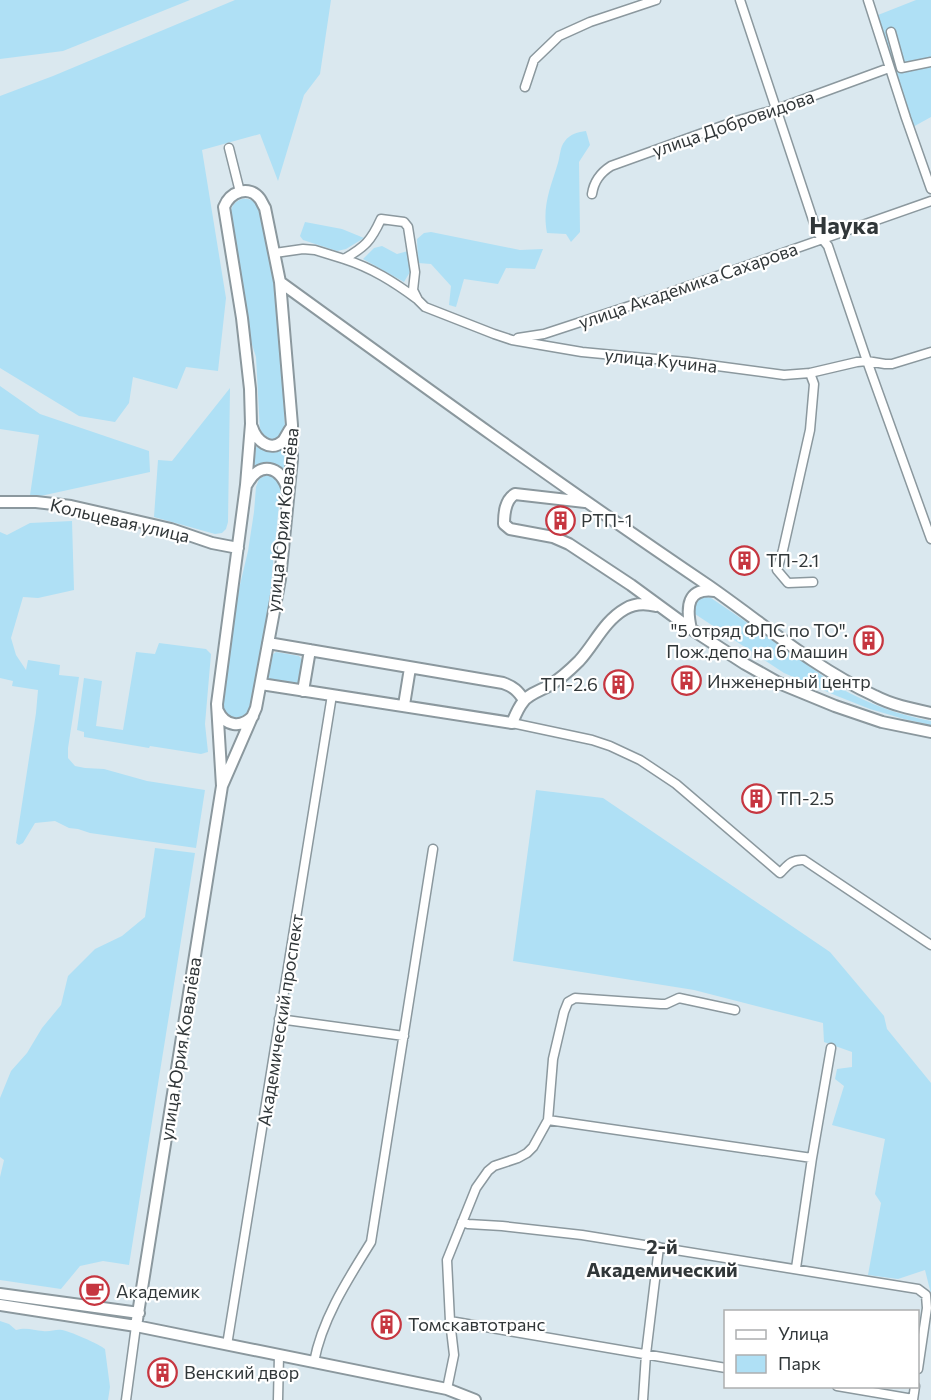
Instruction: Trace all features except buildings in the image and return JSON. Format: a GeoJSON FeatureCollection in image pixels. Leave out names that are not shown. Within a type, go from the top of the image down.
{"type":"FeatureCollection","features":[{"type":"Feature","properties":{"kind":"street"},"geometry":{"type":"LineString","coordinates":[[525,87],[534,60],[559,36],[590,22],[656,0]]}},
{"type":"Feature","properties":{"kind":"street"},"geometry":{"type":"LineString","coordinates":[[740,0],[817,232],[828,246],[931,539]]}},
{"type":"Feature","properties":{"kind":"street"},"geometry":{"type":"LineString","coordinates":[[868,0],[931,189]]}},
{"type":"Feature","properties":{"kind":"street"},"geometry":{"type":"LineString","coordinates":[[891,32],[901,68],[931,62]]}},
{"type":"Feature","properties":{"kind":"street","name":"улица Добровидова"},"geometry":{"type":"LineString","coordinates":[[592,194],[596,180],[611,166],[889,68]]}},
{"type":"Feature","properties":{"kind":"street"},"geometry":{"type":"LineString","coordinates":[[229,148],[240,192]]}},
{"type":"Feature","properties":{"kind":"street","name":"улица Юрия Ковалёва"},"geometry":{"type":"LineString","coordinates":[[139,1313],[222,786],[217,704],[246,485],[251,424],[250,389],[242,318],[224,207],[232,195],[247,191],[260,199],[265,208],[280,282],[292,425],[292,459],[280,579],[261,684],[254,715],[222,786]]}},
{"type":"Feature","properties":{"kind":"street","name":"улица Академика Сахарова"},"geometry":{"type":"LineString","coordinates":[[512,340],[544,334],[663,295],[931,201]]}},
{"type":"Feature","properties":{"kind":"street"},"geometry":{"type":"LineString","coordinates":[[344,260],[367,245],[381,219],[404,222],[408,227],[415,272],[413,290],[418,300]]}},
{"type":"Feature","properties":{"kind":"street","name":"улица Кучина"},"geometry":{"type":"LineString","coordinates":[[275,253],[303,249],[315,250],[360,264],[387,278],[426,307],[512,340],[582,352],[687,362],[784,375],[857,362],[892,364],[931,352]]}},
{"type":"Feature","properties":{"kind":"street"},"geometry":{"type":"LineString","coordinates":[[280,282],[585,502],[804,654],[875,697],[931,713]]}},
{"type":"Feature","properties":{"kind":"street"},"geometry":{"type":"LineString","coordinates":[[541,345],[538,340],[544,334]]}},
{"type":"Feature","properties":{"kind":"street"},"geometry":{"type":"LineString","coordinates":[[810,372],[814,384],[810,430],[777,570],[788,583],[813,582]]}},
{"type":"Feature","properties":{"kind":"street"},"geometry":{"type":"LineString","coordinates":[[251,424],[258,439],[263,444],[270,445],[282,441],[292,425]]}},
{"type":"Feature","properties":{"kind":"street"},"geometry":{"type":"LineString","coordinates":[[246,485],[254,473],[270,469],[280,475],[288,490]]}},
{"type":"Feature","properties":{"kind":"street"},"geometry":{"type":"LineString","coordinates":[[585,502],[515,494],[507,502],[504,524],[510,529],[554,537],[569,544],[745,664],[779,683],[872,719],[931,732]]}},
{"type":"Feature","properties":{"kind":"street","name":"Кольцевая улица"},"geometry":{"type":"LineString","coordinates":[[0,502],[36,502],[71,506],[171,529],[212,543],[238,548]]}},
{"type":"Feature","properties":{"kind":"street"},"geometry":{"type":"LineString","coordinates":[[691,628],[688,611],[691,599],[705,590],[716,591]]}},
{"type":"Feature","properties":{"kind":"street"},"geometry":{"type":"LineString","coordinates":[[512,723],[524,700],[549,686],[572,668],[609,623],[625,609],[644,603],[665,610]]}},
{"type":"Feature","properties":{"kind":"street"},"geometry":{"type":"LineString","coordinates":[[268,643],[504,683],[517,690],[524,700]]}},
{"type":"Feature","properties":{"kind":"street"},"geometry":{"type":"LineString","coordinates":[[303,691],[310,650]]}},
{"type":"Feature","properties":{"kind":"street"},"geometry":{"type":"LineString","coordinates":[[404,705],[410,668]]}},
{"type":"Feature","properties":{"kind":"street"},"geometry":{"type":"LineString","coordinates":[[261,684],[512,723],[610,746],[676,784],[780,873],[791,862],[804,860],[931,945]]}},
{"type":"Feature","properties":{"kind":"street","name":"Академический проспект"},"geometry":{"type":"LineString","coordinates":[[227,1345],[332,695]]}},
{"type":"Feature","properties":{"kind":"street"},"geometry":{"type":"LineString","coordinates":[[217,704],[217,710],[223,720],[234,725],[245,723],[254,715]]}},
{"type":"Feature","properties":{"kind":"street"},"geometry":{"type":"LineString","coordinates":[[314,1362],[316,1350],[339,1296],[371,1242],[433,849]]}},
{"type":"Feature","properties":{"kind":"street"},"geometry":{"type":"LineString","coordinates":[[447,1389],[454,1355],[447,1260],[476,1188],[488,1171],[527,1153],[533,1147],[548,1120],[554,1059],[568,1002],[575,998],[666,1004],[679,998],[735,1010]]}},
{"type":"Feature","properties":{"kind":"street"},"geometry":{"type":"LineString","coordinates":[[279,1018],[404,1036]]}},
{"type":"Feature","properties":{"kind":"street"},"geometry":{"type":"LineString","coordinates":[[796,1268],[831,1048]]}},
{"type":"Feature","properties":{"kind":"street"},"geometry":{"type":"LineString","coordinates":[[548,1120],[812,1158]]}},
{"type":"Feature","properties":{"kind":"street"},"geometry":{"type":"LineString","coordinates":[[462,1222],[582,1234],[918,1289],[926,1295],[927,1308],[919,1362]]}},
{"type":"Feature","properties":{"kind":"street"},"geometry":{"type":"LineString","coordinates":[[643,1400],[646,1354],[659,1247]]}},
{"type":"Feature","properties":{"kind":"street"},"geometry":{"type":"LineString","coordinates":[[0,1294],[139,1313],[126,1400]]}},
{"type":"Feature","properties":{"kind":"street"},"geometry":{"type":"LineString","coordinates":[[0,1305],[136,1326],[447,1389],[476,1400]]}},
{"type":"Feature","properties":{"kind":"street"},"geometry":{"type":"LineString","coordinates":[[450,1321],[724,1368]]}},
{"type":"Feature","properties":{"kind":"street"},"geometry":{"type":"LineString","coordinates":[[278,1400],[279,1355]]}},
{"type":"Feature","properties":{"kind":"street"},"geometry":{"type":"LineString","coordinates":[[848,1388],[913,1400]]}},
{"type":"Feature","properties":{"kind":"green space"},"geometry":{"type":"Polygon","coordinates":[[[0,0],[190,0],[63,51],[0,59],[0,0]]]}},
{"type":"Feature","properties":{"kind":"green space"},"geometry":{"type":"Polygon","coordinates":[[[235,0],[331,0],[320,74],[304,95],[278,181],[260,134],[202,150],[226,298],[218,371],[186,367],[177,389],[133,377],[129,403],[115,422],[79,416],[0,368],[0,96],[235,0]]]}},
{"type":"Feature","properties":{"kind":"green space"},"geometry":{"type":"Polygon","coordinates":[[[916,0],[931,0],[931,117],[911,128],[878,15],[916,0]]]}},
{"type":"Feature","properties":{"kind":"green space"},"geometry":{"type":"Polygon","coordinates":[[[586,131],[590,145],[579,162],[580,232],[571,242],[566,234],[547,233],[546,206],[563,143],[572,135],[586,131]]]}},
{"type":"Feature","properties":{"kind":"green space"},"geometry":{"type":"Polygon","coordinates":[[[242,199],[253,201],[260,211],[278,307],[285,427],[283,432],[274,439],[266,437],[260,431],[256,357],[249,335],[231,216],[233,205],[242,199]]]}},
{"type":"Feature","properties":{"kind":"green space"},"geometry":{"type":"Polygon","coordinates":[[[305,222],[342,229],[364,238],[346,249],[337,251],[303,240],[300,236],[305,222]]]}},
{"type":"Feature","properties":{"kind":"green space"},"geometry":{"type":"Polygon","coordinates":[[[431,232],[520,250],[543,249],[535,269],[506,268],[498,284],[464,279],[456,307],[449,305],[451,286],[431,264],[418,263],[417,239],[424,233],[431,232]]]}},
{"type":"Feature","properties":{"kind":"green space"},"geometry":{"type":"Polygon","coordinates":[[[382,246],[397,254],[408,251],[410,272],[404,282],[363,259],[374,248],[382,246]]]}},
{"type":"Feature","properties":{"kind":"green space"},"geometry":{"type":"Polygon","coordinates":[[[0,386],[40,414],[149,451],[150,472],[36,497],[30,495],[39,435],[0,429],[0,386]]]}},
{"type":"Feature","properties":{"kind":"green space"},"geometry":{"type":"Polygon","coordinates":[[[230,388],[228,522],[226,529],[222,533],[215,534],[154,517],[158,460],[172,461],[230,388]]]}},
{"type":"Feature","properties":{"kind":"green space"},"geometry":{"type":"Polygon","coordinates":[[[289,446],[286,471],[274,464],[254,466],[256,447],[272,450],[289,446]]]}},
{"type":"Feature","properties":{"kind":"green space"},"geometry":{"type":"Polygon","coordinates":[[[266,475],[274,476],[281,485],[271,589],[252,707],[243,718],[234,718],[226,714],[222,706],[223,684],[239,589],[248,551],[256,487],[259,479],[266,475]]]}},
{"type":"Feature","properties":{"kind":"green space"},"geometry":{"type":"Polygon","coordinates":[[[72,521],[74,590],[38,598],[23,597],[11,638],[16,655],[26,670],[28,660],[60,665],[59,675],[79,677],[68,748],[68,758],[75,766],[104,769],[147,781],[205,790],[196,848],[90,833],[69,828],[55,821],[35,823],[23,843],[19,845],[16,843],[38,690],[12,686],[13,681],[0,678],[0,532],[7,535],[30,523],[72,521]]]}},
{"type":"Feature","properties":{"kind":"green space"},"geometry":{"type":"Polygon","coordinates":[[[703,596],[711,598],[840,688],[884,708],[931,721],[931,725],[870,709],[784,673],[695,614],[696,600],[703,596]]]}},
{"type":"Feature","properties":{"kind":"green space"},"geometry":{"type":"Polygon","coordinates":[[[159,643],[206,649],[211,654],[205,724],[208,752],[201,754],[150,746],[149,748],[84,737],[84,732],[77,730],[84,678],[102,681],[96,726],[123,730],[136,652],[155,654],[159,643]]]}},
{"type":"Feature","properties":{"kind":"green space"},"geometry":{"type":"Polygon","coordinates":[[[276,652],[299,656],[303,661],[300,684],[295,687],[268,681],[272,655],[276,652]]]}},
{"type":"Feature","properties":{"kind":"green space"},"geometry":{"type":"Polygon","coordinates":[[[536,790],[603,798],[830,952],[884,1016],[887,1029],[931,1083],[931,1294],[925,1270],[898,1279],[868,1275],[881,1203],[875,1194],[885,1139],[832,1125],[844,1086],[835,1079],[837,1069],[852,1067],[852,1052],[824,1042],[823,1023],[694,990],[513,961],[536,790]]]}},
{"type":"Feature","properties":{"kind":"green space"},"geometry":{"type":"Polygon","coordinates":[[[155,848],[195,853],[129,1265],[103,1261],[80,1266],[61,1289],[0,1280],[0,1177],[4,1160],[0,1157],[0,1098],[11,1071],[27,1053],[42,1028],[61,1005],[68,976],[95,949],[122,936],[145,917],[155,848]]]}},
{"type":"Feature","properties":{"kind":"green space"},"geometry":{"type":"Polygon","coordinates":[[[0,1321],[16,1330],[65,1331],[105,1349],[110,1387],[108,1400],[0,1400],[0,1321]]]}},
{"type":"Feature","properties":{"kind":"place","name":"РТП-1"},"geometry":{"type":"Point","coordinates":[560,520]}},
{"type":"Feature","properties":{"kind":"place","name":"ТП-2.1"},"geometry":{"type":"Point","coordinates":[745,560]}},
{"type":"Feature","properties":{"kind":"place","name":"\"5 отряд ФПС по ТО\". Пож.депо на 6 машин"},"geometry":{"type":"Point","coordinates":[869,640]}},
{"type":"Feature","properties":{"kind":"place","name":"Инженерный центр"},"geometry":{"type":"Point","coordinates":[686,681]}},
{"type":"Feature","properties":{"kind":"place","name":"ТП-2.6"},"geometry":{"type":"Point","coordinates":[619,684]}},
{"type":"Feature","properties":{"kind":"place","name":"ТП-2.5"},"geometry":{"type":"Point","coordinates":[756,798]}},
{"type":"Feature","properties":{"kind":"place","name":"Академик"},"geometry":{"type":"Point","coordinates":[95,1291]}},
{"type":"Feature","properties":{"kind":"place","name":"Томскавтотранс"},"geometry":{"type":"Point","coordinates":[387,1324]}},
{"type":"Feature","properties":{"kind":"place","name":"Венский двор"},"geometry":{"type":"Point","coordinates":[163,1372]}},
{"type":"Feature","properties":{"kind":"district","name":"Наука"},"geometry":{"type":"Point","coordinates":[844,224]}},
{"type":"Feature","properties":{"kind":"district","name":"2-й Академический"},"geometry":{"type":"Point","coordinates":[662,1258]}}]}
